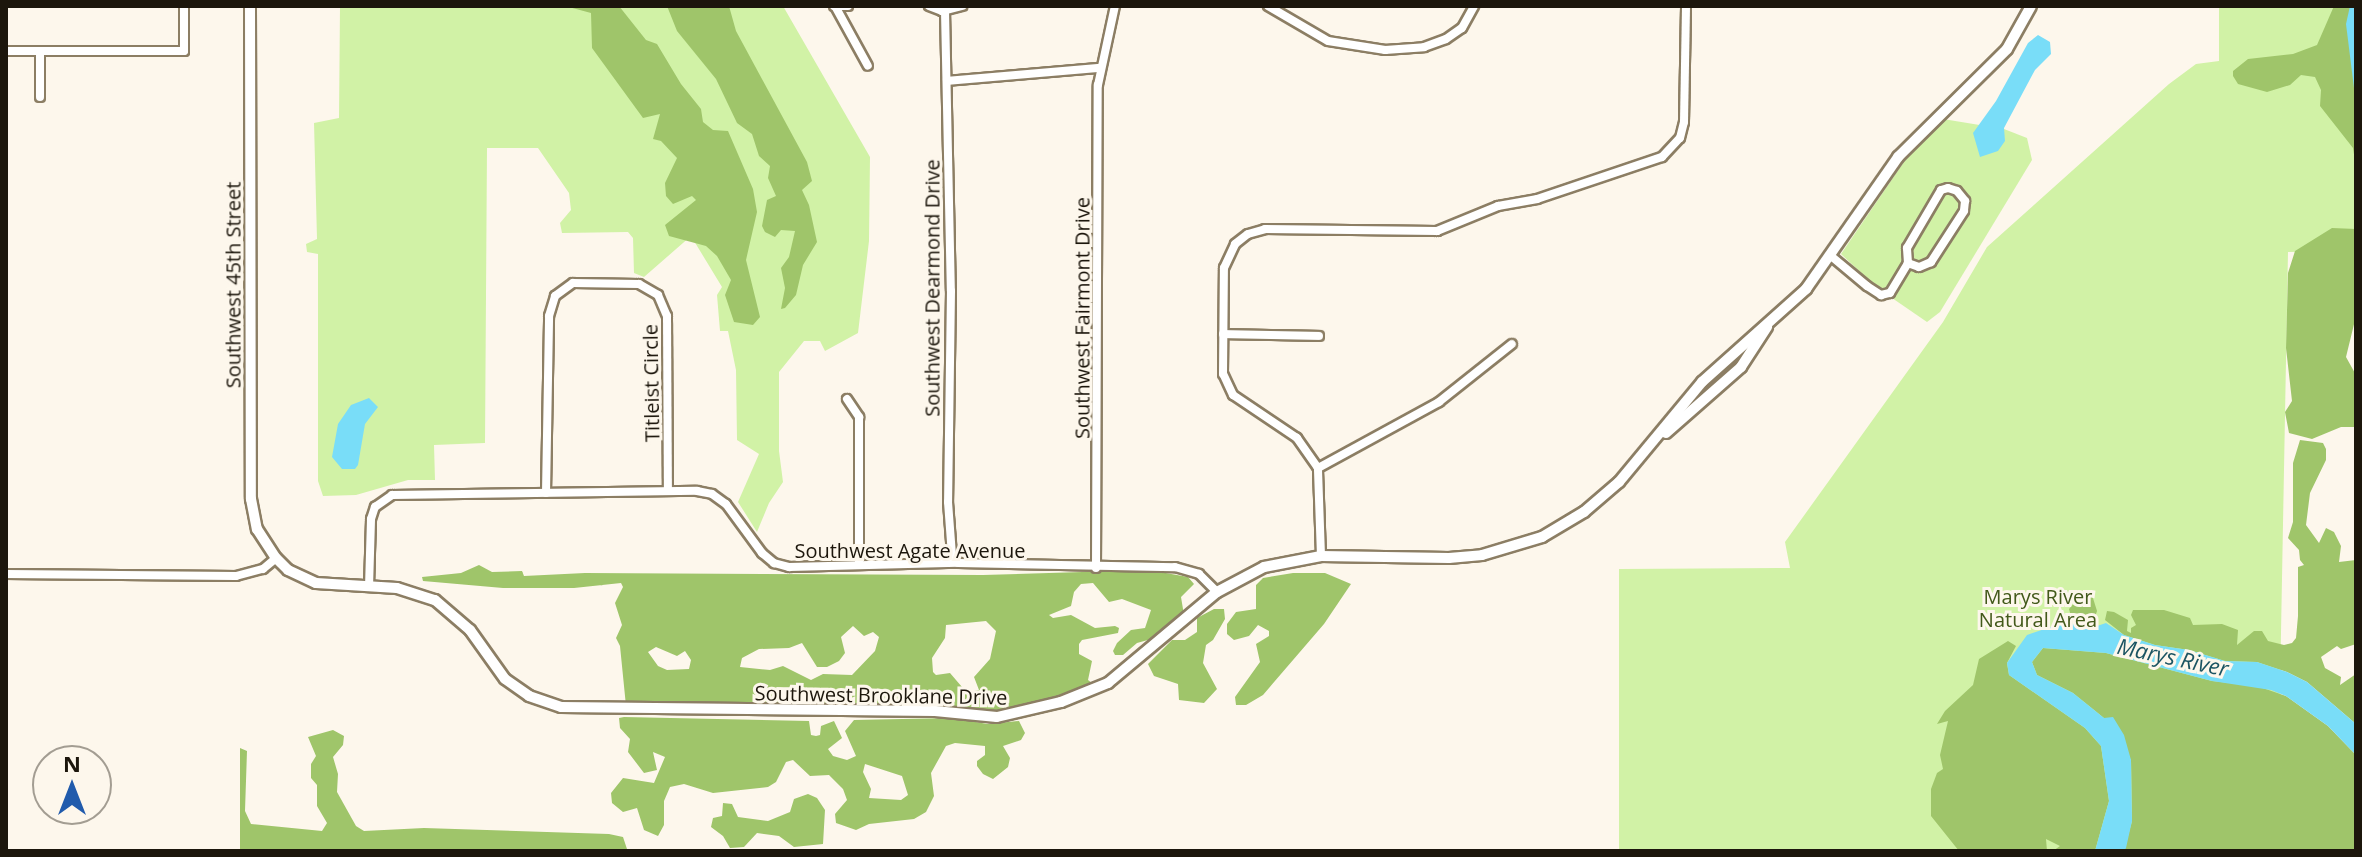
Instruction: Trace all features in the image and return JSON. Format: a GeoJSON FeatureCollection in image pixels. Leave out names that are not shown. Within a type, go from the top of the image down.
{"type":"FeatureCollection","features":[{"type":"Feature","properties":{"kind":"street"},"geometry":{"type":"LineString","coordinates":[[6,51],[184,51],[184,6]]}},
{"type":"Feature","properties":{"kind":"street","name":"Southwest 45th Street"},"geometry":{"type":"LineString","coordinates":[[250,6],[251,499],[257,529],[276,558]]}},
{"type":"Feature","properties":{"kind":"street"},"geometry":{"type":"LineString","coordinates":[[848,6],[834,6],[868,66]]}},
{"type":"Feature","properties":{"kind":"street"},"geometry":{"type":"LineString","coordinates":[[929,6],[945,11],[962,6]]}},
{"type":"Feature","properties":{"kind":"street","name":"Southwest Fairmont Drive"},"geometry":{"type":"LineString","coordinates":[[1096,568],[1099,68],[1115,6]]}},
{"type":"Feature","properties":{"kind":"street"},"geometry":{"type":"LineString","coordinates":[[1268,6],[1328,41],[1385,50],[1417,49],[1446,39],[1462,28],[1474,6]]}},
{"type":"Feature","properties":{"kind":"street"},"geometry":{"type":"LineString","coordinates":[[1321,556],[1318,468],[1297,438],[1233,395],[1223,374],[1224,268],[1235,244],[1248,234],[1265,229],[1437,231],[1498,206],[1537,199],[1662,157],[1680,138],[1684,122],[1686,6]]}},
{"type":"Feature","properties":{"kind":"street","name":"Southwest Brooklane Drive"},"geometry":{"type":"LineString","coordinates":[[276,558],[288,570],[316,583],[397,588],[435,600],[470,630],[505,679],[529,696],[561,707],[935,711],[997,717],[1061,702],[1108,683],[1217,592],[1264,567],[1321,556],[1457,557],[1518,546],[1584,512],[1619,482],[1702,382],[1806,289],[1898,157],[2007,49],[2031,6]]}},
{"type":"Feature","properties":{"kind":"street","name":"Southwest Dearmond Drive"},"geometry":{"type":"LineString","coordinates":[[945,11],[951,291],[948,502],[952,555],[958,563]]}},
{"type":"Feature","properties":{"kind":"street"},"geometry":{"type":"LineString","coordinates":[[40,51],[40,97]]}},
{"type":"Feature","properties":{"kind":"street"},"geometry":{"type":"LineString","coordinates":[[947,81],[1099,68]]}},
{"type":"Feature","properties":{"kind":"street"},"geometry":{"type":"LineString","coordinates":[[1831,256],[1881,295],[1893,289],[1908,263],[1907,248],[1941,190],[1957,191],[1965,201],[1964,211],[1931,262],[1919,267],[1908,263]]}},
{"type":"Feature","properties":{"kind":"street","name":"Titleist Circle"},"geometry":{"type":"LineString","coordinates":[[546,493],[549,316],[555,296],[573,283],[639,284],[658,295],[667,316],[668,491]]}},
{"type":"Feature","properties":{"kind":"street","name":"Southwest Brooklane Drive"},"geometry":{"type":"LineString","coordinates":[[1649,447],[1741,367],[1768,326]]}},
{"type":"Feature","properties":{"kind":"street"},"geometry":{"type":"LineString","coordinates":[[1223,334],[1319,336]]}},
{"type":"Feature","properties":{"kind":"street"},"geometry":{"type":"LineString","coordinates":[[1318,468],[1439,402],[1512,344]]}},
{"type":"Feature","properties":{"kind":"street"},"geometry":{"type":"LineString","coordinates":[[847,399],[859,417],[859,565]]}},
{"type":"Feature","properties":{"kind":"street","name":"Southwest Agate Avenue"},"geometry":{"type":"LineString","coordinates":[[369,587],[371,519],[375,507],[392,495],[697,491],[712,494],[726,504],[751,541],[774,563],[789,567],[958,563],[1184,568],[1199,574],[1217,592]]}},
{"type":"Feature","properties":{"kind":"street"},"geometry":{"type":"LineString","coordinates":[[6,574],[236,576],[263,569],[276,558]]}},
{"type":"Feature","properties":{"kind":"green space"},"geometry":{"type":"Polygon","coordinates":[[[340,6],[783,6],[870,157],[869,241],[858,333],[825,351],[820,341],[804,341],[779,372],[779,451],[783,482],[769,503],[757,532],[738,502],[759,454],[737,440],[736,370],[728,331],[720,331],[717,295],[722,287],[691,236],[644,277],[634,273],[633,238],[628,232],[562,233],[560,223],[571,210],[569,193],[538,148],[487,148],[485,443],[434,445],[435,480],[408,480],[356,495],[323,496],[318,481],[318,254],[307,252],[306,244],[317,239],[314,123],[339,118],[340,6]]]}},
{"type":"Feature","properties":{"kind":"green space"},"geometry":{"type":"Polygon","coordinates":[[[565,6],[619,6],[646,40],[657,44],[681,84],[701,109],[703,122],[713,130],[728,131],[753,189],[757,212],[746,260],[760,317],[753,325],[734,322],[725,295],[731,280],[717,256],[706,246],[669,236],[665,225],[696,200],[692,196],[673,204],[666,196],[665,183],[677,158],[661,141],[653,139],[660,114],[643,118],[592,48],[591,13],[565,6]]]}},
{"type":"Feature","properties":{"kind":"green space"},"geometry":{"type":"Polygon","coordinates":[[[667,6],[729,6],[736,31],[807,162],[812,181],[802,190],[809,205],[817,242],[803,265],[796,295],[785,308],[781,309],[785,288],[781,268],[789,257],[795,231],[781,230],[775,237],[765,232],[762,226],[767,200],[776,196],[768,178],[770,166],[759,156],[752,134],[737,123],[716,79],[677,31],[667,6]]]}},
{"type":"Feature","properties":{"kind":"green space","name":"Marys River Natural Area"},"geometry":{"type":"Polygon","coordinates":[[[2219,6],[2350,6],[2356,105],[2356,251],[2288,252],[2277,851],[1619,851],[1619,569],[1790,568],[1785,542],[1943,322],[1987,247],[2169,84],[2196,64],[2219,61],[2219,6]]]}},
{"type":"Feature","properties":{"kind":"green space"},"geometry":{"type":"Polygon","coordinates":[[[2334,6],[2356,6],[2356,168],[2353,148],[2320,106],[2321,90],[2315,77],[2301,75],[2290,85],[2267,92],[2238,84],[2233,76],[2233,71],[2248,59],[2293,54],[2317,45],[2334,6]]]}},
{"type":"Feature","properties":{"kind":"green space"},"geometry":{"type":"Polygon","coordinates":[[[1943,119],[2004,129],[2027,138],[2032,160],[1940,312],[1927,322],[1876,287],[1841,254],[1912,150],[1943,119]]]}},
{"type":"Feature","properties":{"kind":"green space"},"geometry":{"type":"Polygon","coordinates":[[[2332,228],[2356,229],[2356,316],[2346,357],[2356,375],[2356,427],[2341,427],[2312,439],[2289,433],[2285,412],[2292,401],[2286,348],[2288,273],[2295,251],[2332,228]]]}},
{"type":"Feature","properties":{"kind":"green space"},"geometry":{"type":"Polygon","coordinates":[[[2300,440],[2323,443],[2326,449],[2326,460],[2310,493],[2306,525],[2319,543],[2326,528],[2334,532],[2341,546],[2339,562],[2356,560],[2356,644],[2341,649],[2337,646],[2321,657],[2325,668],[2341,677],[2340,685],[2356,674],[2356,724],[2307,682],[2287,672],[2257,662],[2225,661],[2189,650],[2155,645],[2124,635],[2105,620],[2107,611],[2114,612],[2128,620],[2127,631],[2131,633],[2131,628],[2136,625],[2131,615],[2133,610],[2164,610],[2190,618],[2193,625],[2222,624],[2238,630],[2237,645],[2254,631],[2262,631],[2268,641],[2284,645],[2292,643],[2296,638],[2298,616],[2298,567],[2304,565],[2299,550],[2288,538],[2293,522],[2293,463],[2300,440]]]}},
{"type":"Feature","properties":{"kind":"green space"},"geometry":{"type":"Polygon","coordinates":[[[479,565],[492,572],[522,571],[524,576],[585,573],[983,575],[1149,570],[1188,577],[1194,584],[1181,597],[1184,615],[1155,638],[1137,643],[1123,655],[1115,655],[1113,651],[1117,643],[1131,630],[1145,628],[1151,610],[1122,599],[1109,602],[1093,583],[1081,584],[1074,592],[1071,606],[1049,615],[1053,618],[1071,615],[1095,628],[1115,626],[1119,628],[1118,633],[1082,640],[1079,644],[1079,654],[1092,661],[1088,680],[1092,683],[1078,692],[1024,708],[990,711],[626,706],[620,646],[616,638],[622,625],[615,603],[623,587],[621,583],[574,588],[503,588],[423,581],[422,577],[461,573],[479,565]],[[986,621],[946,625],[945,638],[932,658],[933,672],[936,675],[950,673],[970,692],[979,690],[974,677],[990,659],[996,631],[986,621]],[[853,626],[841,637],[845,653],[839,661],[827,667],[817,667],[802,643],[789,648],[759,649],[742,658],[740,667],[770,670],[783,666],[811,680],[823,674],[852,675],[875,651],[879,637],[873,632],[864,636],[853,626]],[[656,647],[648,652],[658,666],[667,670],[689,669],[691,660],[685,651],[677,656],[656,647]]]}},
{"type":"Feature","properties":{"kind":"green space"},"geometry":{"type":"Polygon","coordinates":[[[1293,573],[1325,573],[1351,584],[1324,624],[1263,695],[1246,705],[1236,705],[1235,697],[1260,662],[1256,644],[1269,636],[1269,631],[1258,625],[1249,636],[1234,640],[1227,634],[1227,624],[1236,612],[1256,609],[1256,585],[1263,578],[1293,573]]]}},
{"type":"Feature","properties":{"kind":"green space"},"geometry":{"type":"Polygon","coordinates":[[[2081,595],[2092,595],[2097,611],[2095,617],[2072,620],[2069,609],[2081,595]]]}},
{"type":"Feature","properties":{"kind":"green space"},"geometry":{"type":"Polygon","coordinates":[[[1214,609],[1224,609],[1225,619],[1213,640],[1206,645],[1203,663],[1217,689],[1204,703],[1179,700],[1178,684],[1154,676],[1148,664],[1172,640],[1185,640],[1197,632],[1197,618],[1214,609]]]}},
{"type":"Feature","properties":{"kind":"green space"},"geometry":{"type":"Polygon","coordinates":[[[2008,641],[2016,646],[2007,663],[2009,675],[2085,728],[2101,746],[2109,801],[2095,851],[2053,851],[2060,846],[2046,839],[2047,851],[1959,851],[1931,816],[1931,789],[1937,773],[1943,769],[1940,755],[1948,721],[1937,724],[1945,711],[1973,685],[1979,659],[2008,641]]]}},
{"type":"Feature","properties":{"kind":"green space"},"geometry":{"type":"Polygon","coordinates":[[[2043,648],[2106,653],[2212,681],[2257,686],[2286,696],[2328,726],[2356,755],[2356,851],[2124,851],[2132,821],[2131,760],[2104,718],[2073,693],[2037,675],[2032,662],[2043,648]]]}},
{"type":"Feature","properties":{"kind":"green space"},"geometry":{"type":"Polygon","coordinates":[[[619,718],[809,721],[811,735],[816,736],[820,735],[821,726],[834,721],[842,738],[828,749],[833,756],[847,760],[856,756],[845,731],[854,720],[951,718],[988,724],[1019,721],[1025,733],[1021,740],[1003,746],[1010,758],[1008,767],[993,779],[983,774],[977,766],[977,761],[985,755],[985,746],[955,743],[946,746],[931,773],[934,796],[926,812],[914,819],[869,824],[856,830],[836,823],[835,814],[847,800],[843,789],[829,775],[810,776],[793,760],[786,762],[776,782],[768,787],[713,793],[684,784],[670,787],[664,801],[664,825],[658,836],[644,830],[637,808],[623,812],[612,803],[611,793],[623,778],[654,783],[665,757],[653,752],[657,770],[644,773],[628,752],[630,739],[620,728],[619,718]],[[865,764],[863,772],[871,789],[869,798],[901,800],[908,795],[902,776],[865,764]]]}},
{"type":"Feature","properties":{"kind":"green space"},"geometry":{"type":"Polygon","coordinates":[[[333,730],[344,736],[343,745],[333,757],[338,774],[337,792],[356,826],[364,831],[424,828],[609,834],[623,837],[627,849],[240,851],[240,748],[247,751],[245,811],[251,824],[322,831],[327,823],[317,806],[317,785],[311,778],[311,764],[316,756],[308,737],[333,730]]]}},
{"type":"Feature","properties":{"kind":"green space"},"geometry":{"type":"Polygon","coordinates":[[[808,794],[817,798],[825,810],[823,844],[794,847],[779,836],[757,833],[744,847],[730,848],[723,836],[711,827],[713,818],[722,816],[723,803],[732,804],[738,817],[768,821],[790,812],[794,799],[808,794]]]}},
{"type":"Feature","properties":{"kind":"water"},"geometry":{"type":"Polygon","coordinates":[[[2350,6],[2356,6],[2356,104],[2346,24],[2350,6]]]}},
{"type":"Feature","properties":{"kind":"water"},"geometry":{"type":"Polygon","coordinates":[[[2038,35],[2050,42],[2051,54],[2035,70],[2004,128],[2005,141],[1998,151],[1980,157],[1973,133],[1996,101],[2028,43],[2038,35]]]}},
{"type":"Feature","properties":{"kind":"water"},"geometry":{"type":"Polygon","coordinates":[[[369,398],[378,407],[365,424],[358,465],[355,469],[342,469],[332,457],[338,424],[351,405],[369,398]]]}},
{"type":"Feature","properties":{"kind":"water","name":"Marys River"},"geometry":{"type":"Polygon","coordinates":[[[2065,622],[2091,628],[2106,623],[2124,635],[2155,645],[2189,650],[2225,661],[2257,662],[2287,672],[2307,682],[2356,724],[2356,755],[2328,726],[2286,696],[2271,690],[2212,681],[2106,653],[2043,648],[2032,662],[2037,675],[2073,693],[2104,718],[2113,717],[2124,735],[2131,760],[2132,821],[2126,848],[2124,851],[2095,851],[2109,801],[2101,746],[2085,728],[2009,675],[2007,663],[2027,635],[2065,622]]]}}]}
